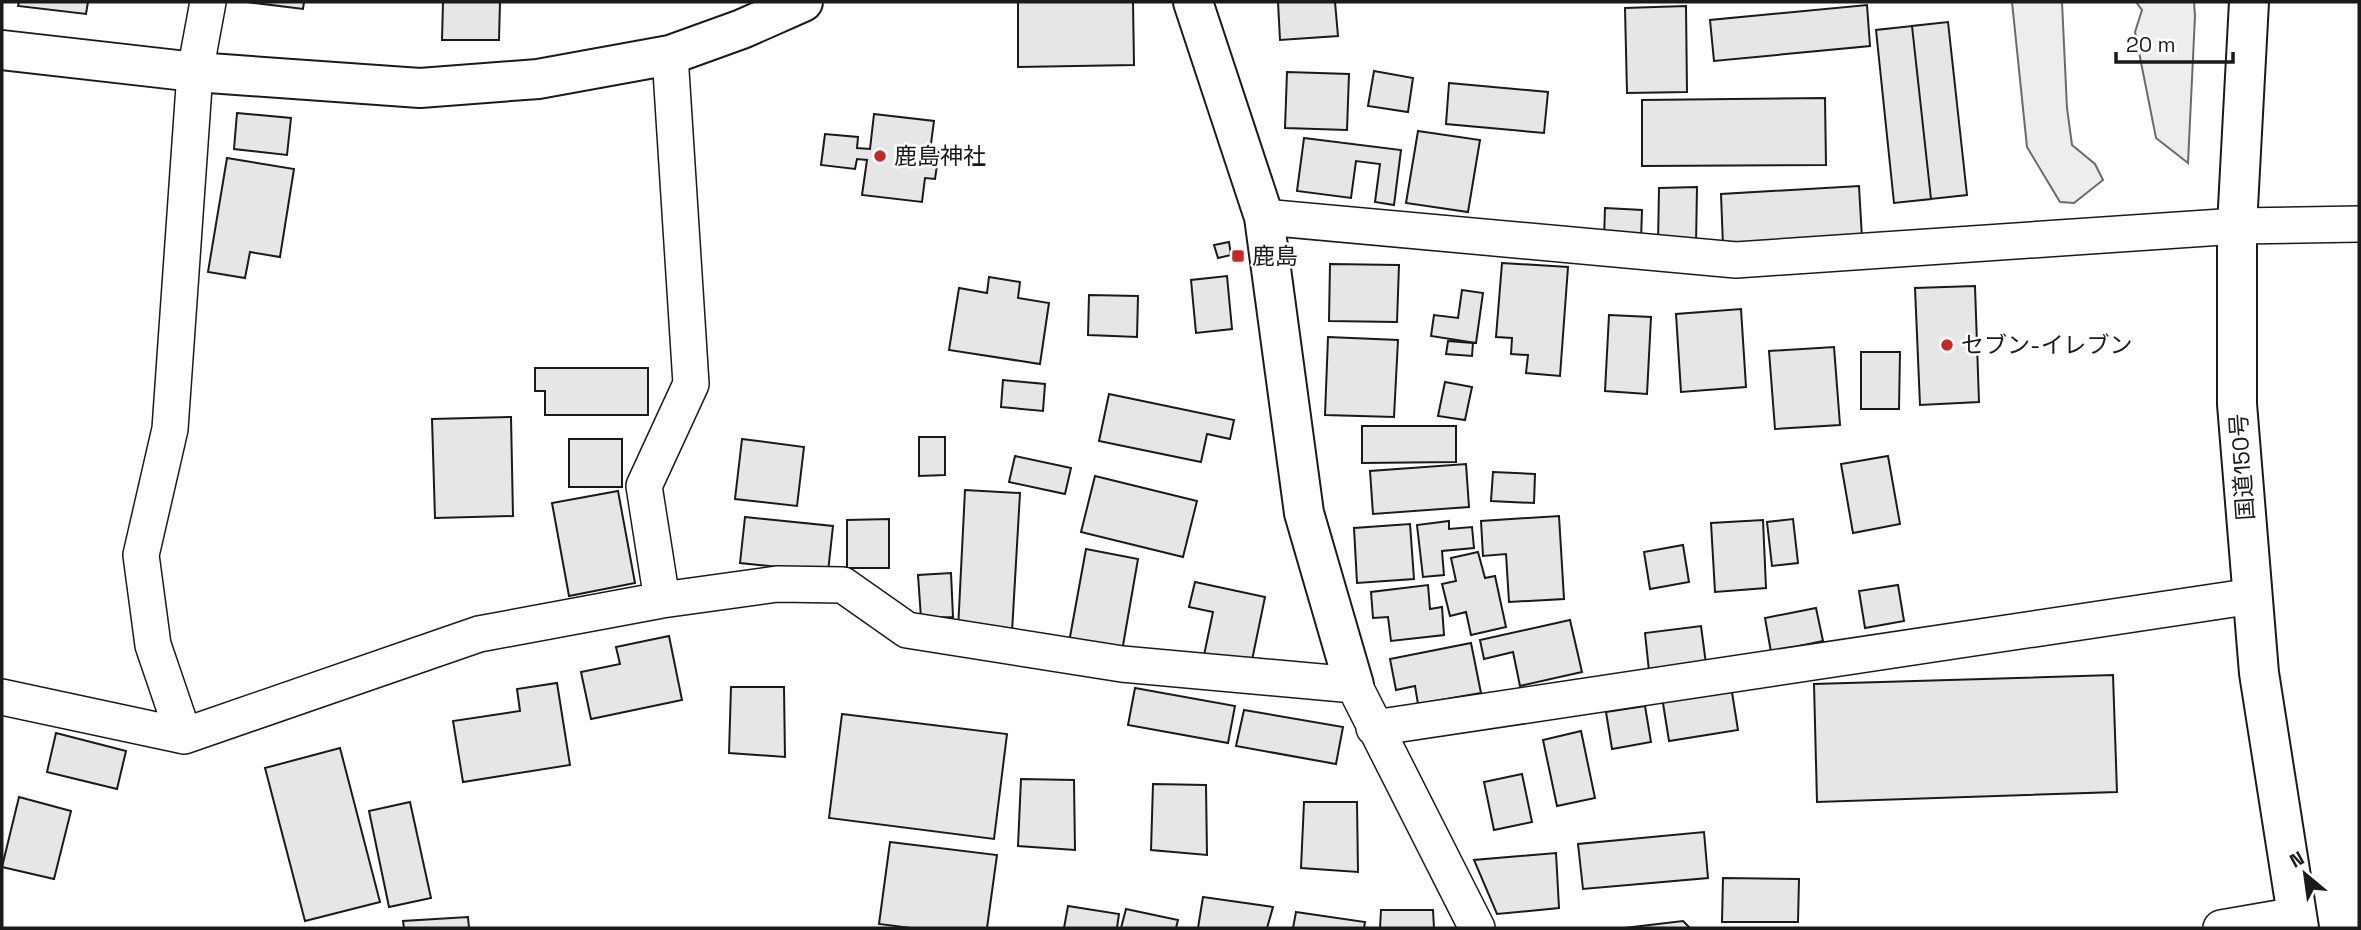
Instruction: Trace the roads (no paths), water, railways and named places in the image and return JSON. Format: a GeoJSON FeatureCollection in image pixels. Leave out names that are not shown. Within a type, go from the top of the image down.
{"type":"FeatureCollection","features":[{"type":"Feature","properties":{"kind":"main road"},"geometry":{"type":"LineString","coordinates":[[2,50],[195,72],[420,88],[538,79],[670,55],[742,29],[803,2]]}},
{"type":"Feature","properties":{"kind":"main road"},"geometry":{"type":"LineString","coordinates":[[1193,2],[1264,217],[1304,513],[1354,685]]}},
{"type":"Feature","properties":{"kind":"main road","name":"国道150号"},"geometry":{"type":"LineString","coordinates":[[2249,2],[2237,226],[2237,404],[2259,673],[2297,922]]}},
{"type":"Feature","properties":{"kind":"street"},"geometry":{"type":"LineString","coordinates":[[184,736],[153,645],[141,555],[170,429],[195,72],[208,2]]}},
{"type":"Feature","properties":{"kind":"street"},"geometry":{"type":"LineString","coordinates":[[662,600],[644,486],[691,384],[670,55]]}},
{"type":"Feature","properties":{"kind":"street"},"geometry":{"type":"LineString","coordinates":[[1264,217],[1736,260],[2237,226],[2359,224]]}},
{"type":"Feature","properties":{"kind":"street"},"geometry":{"type":"LineString","coordinates":[[2,696],[184,736],[479,634],[662,600],[777,584],[843,585],[907,630],[1122,664],[1354,685],[1477,928]]}},
{"type":"Feature","properties":{"kind":"street"},"geometry":{"type":"LineString","coordinates":[[1374,729],[2253,596]]}},
{"type":"Feature","properties":{"kind":"street"},"geometry":{"type":"LineString","coordinates":[[2221,928],[2297,922]]}},
{"type":"Feature","properties":{"kind":"place","name":"鹿島神社"},"geometry":{"type":"Point","coordinates":[880,156]}},
{"type":"Feature","properties":{"kind":"place","name":"鹿島"},"geometry":{"type":"Point","coordinates":[1238,256]}},
{"type":"Feature","properties":{"kind":"place","name":"セブン-イレブン"},"geometry":{"type":"Point","coordinates":[1947,345]}}]}
